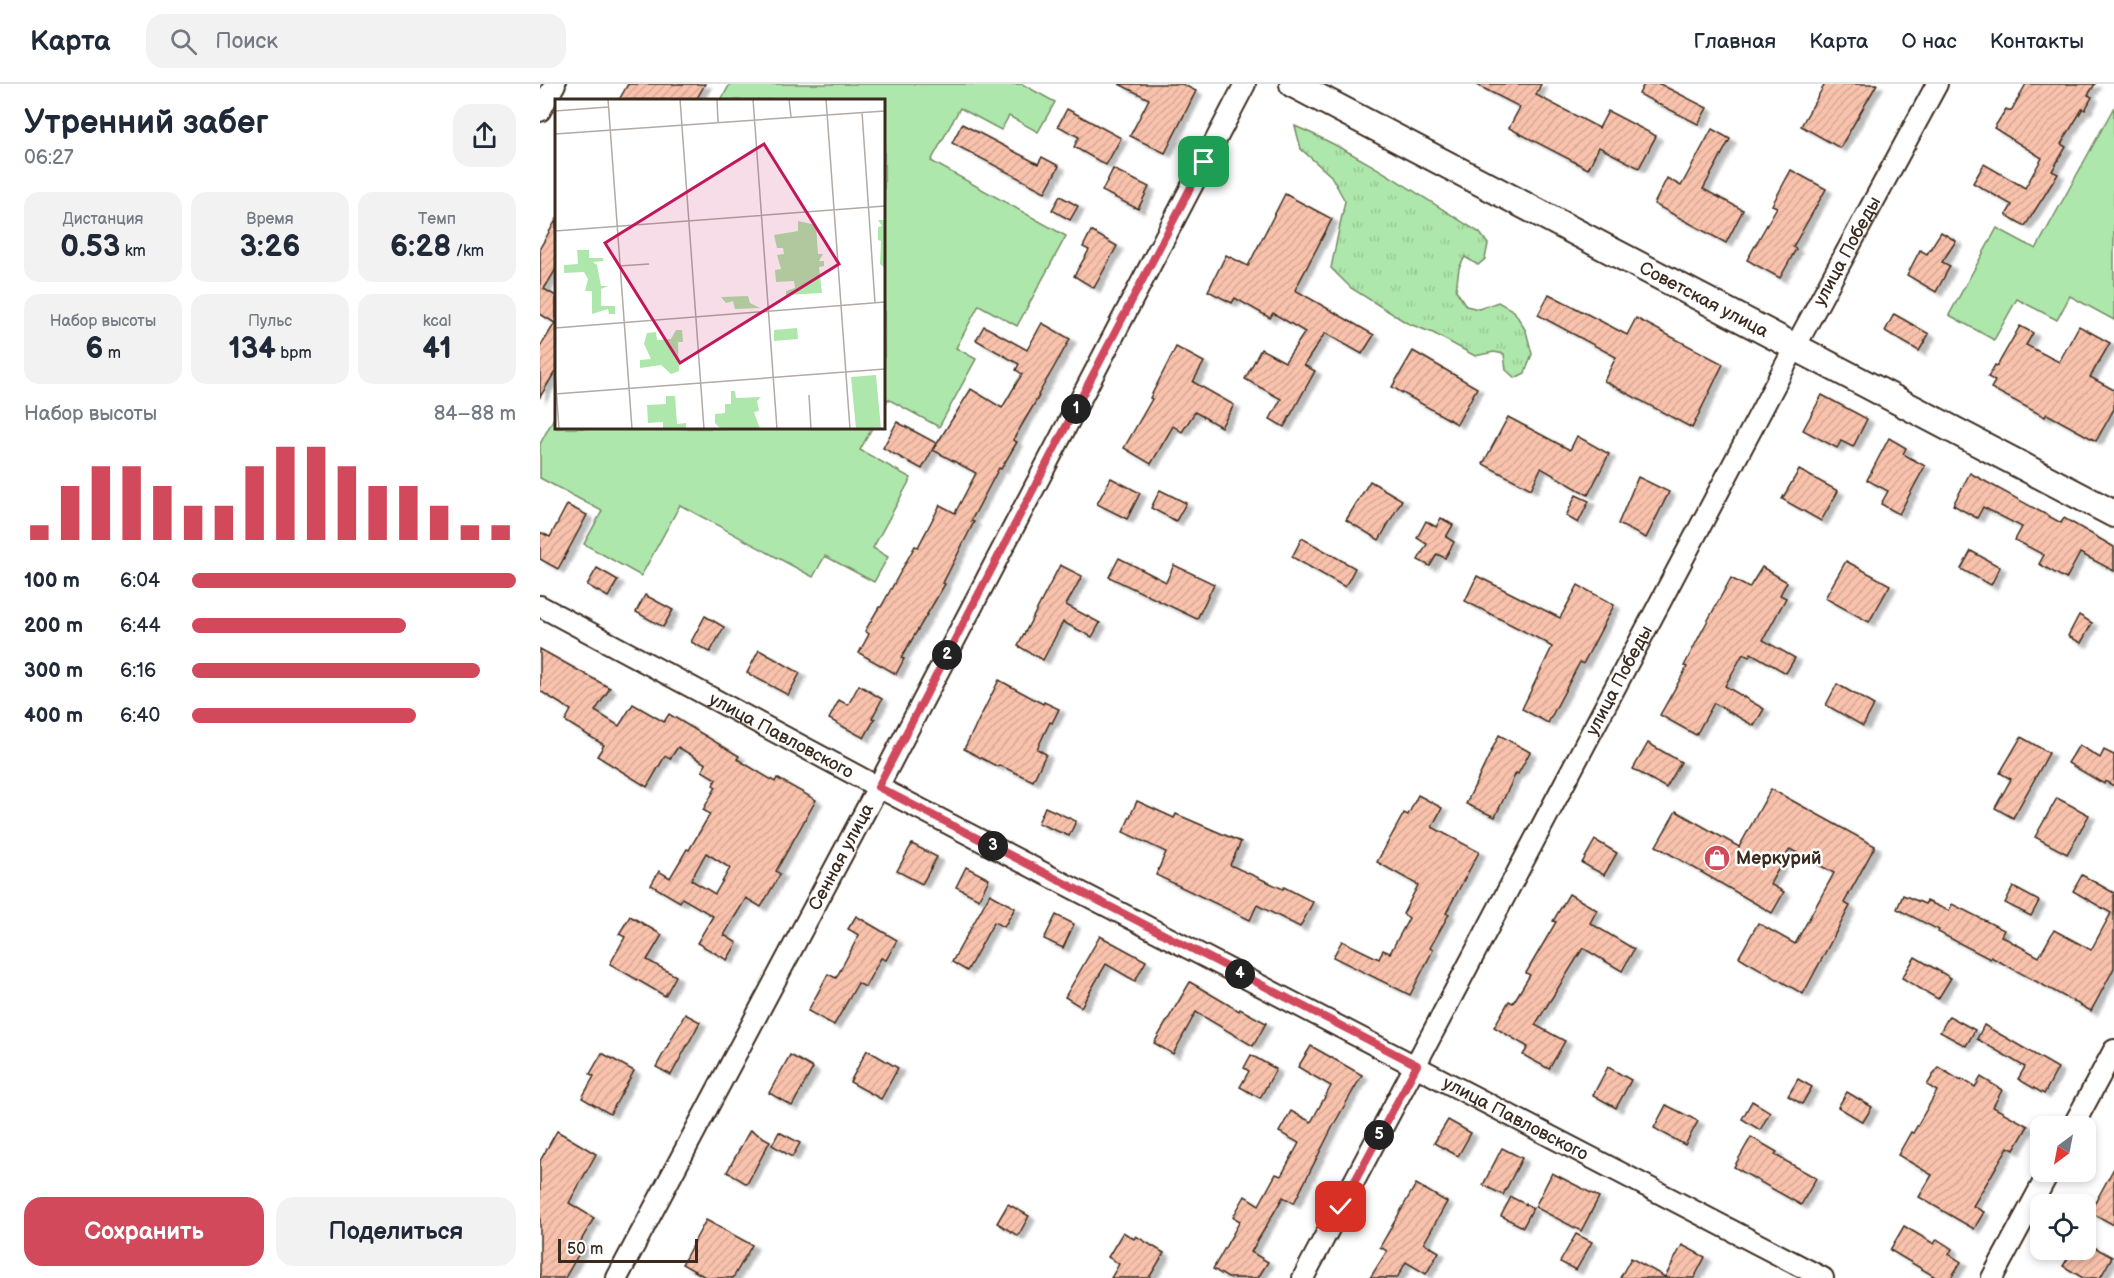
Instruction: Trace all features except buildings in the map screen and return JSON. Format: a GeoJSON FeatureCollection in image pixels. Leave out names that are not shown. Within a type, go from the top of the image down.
{"type":"FeatureCollection","features":[{"type":"Feature","properties":{"kind":"street"},"geometry":{"type":"LineString","coordinates":[[540,111],[555,84]]}},
{"type":"Feature","properties":{"kind":"street","name":"Сенная улица"},"geometry":{"type":"LineString","coordinates":[[617,1278],[878,787],[1245,84]]}},
{"type":"Feature","properties":{"kind":"street","name":"Советская улица"},"geometry":{"type":"LineString","coordinates":[[1293,84],[2114,514]]}},
{"type":"Feature","properties":{"kind":"street","name":"улица Победы"},"geometry":{"type":"LineString","coordinates":[[1303,1278],[1795,347],[1937,84]]}},
{"type":"Feature","properties":{"kind":"street","name":"улица Павловского"},"geometry":{"type":"LineString","coordinates":[[540,606],[878,787],[1417,1065],[1823,1278]]}},
{"type":"Feature","properties":{"kind":"street"},"geometry":{"type":"LineString","coordinates":[[2078,1116],[2114,1050]]}},
{"type":"Feature","properties":{"kind":"street"},"geometry":{"type":"LineString","coordinates":[[1992,1278],[2044,1182]]}},
{"type":"Feature","properties":{"kind":"green space"},"geometry":{"type":"Polygon","coordinates":[[[730,84],[1022,84],[1055,102],[1038,132],[1009,116],[1001,130],[960,108],[931,161],[1066,236],[1017,326],[979,305],[956,348],[976,359],[939,427],[888,399],[885,405],[885,99],[722,99],[730,84]]]}},
{"type":"Feature","properties":{"kind":"green space"},"geometry":{"type":"Polygon","coordinates":[[[2114,107],[2114,320],[2070,296],[2057,320],[2017,299],[1994,340],[1949,315],[1997,228],[2036,249],[2114,107]]]}},
{"type":"Feature","properties":{"kind":"green space"},"geometry":{"type":"Polygon","coordinates":[[[1295,126],[1366,162],[1480,233],[1488,244],[1485,259],[1478,265],[1465,257],[1459,268],[1456,290],[1466,306],[1479,309],[1498,302],[1514,311],[1526,331],[1532,354],[1525,373],[1515,378],[1506,370],[1504,354],[1494,352],[1475,356],[1433,333],[1407,323],[1351,288],[1331,268],[1345,201],[1331,176],[1301,149],[1295,126]]]}},
{"type":"Feature","properties":{"kind":"green space"},"geometry":{"type":"Polygon","coordinates":[[[555,416],[555,429],[871,429],[860,450],[911,478],[873,548],[888,557],[874,582],[825,556],[813,577],[680,505],[641,576],[584,544],[602,511],[540,478],[540,444],[555,416]]]}},
{"type":"Feature","properties":{"kind":"place","name":"Меркурий"},"geometry":{"type":"Point","coordinates":[1717,858]}},
{"type":"Feature","properties":{"kind":"route"},"geometry":{"type":"LineString","coordinates":[[1204,162],[878,787],[1417,1065],[1341,1207]]}}]}
